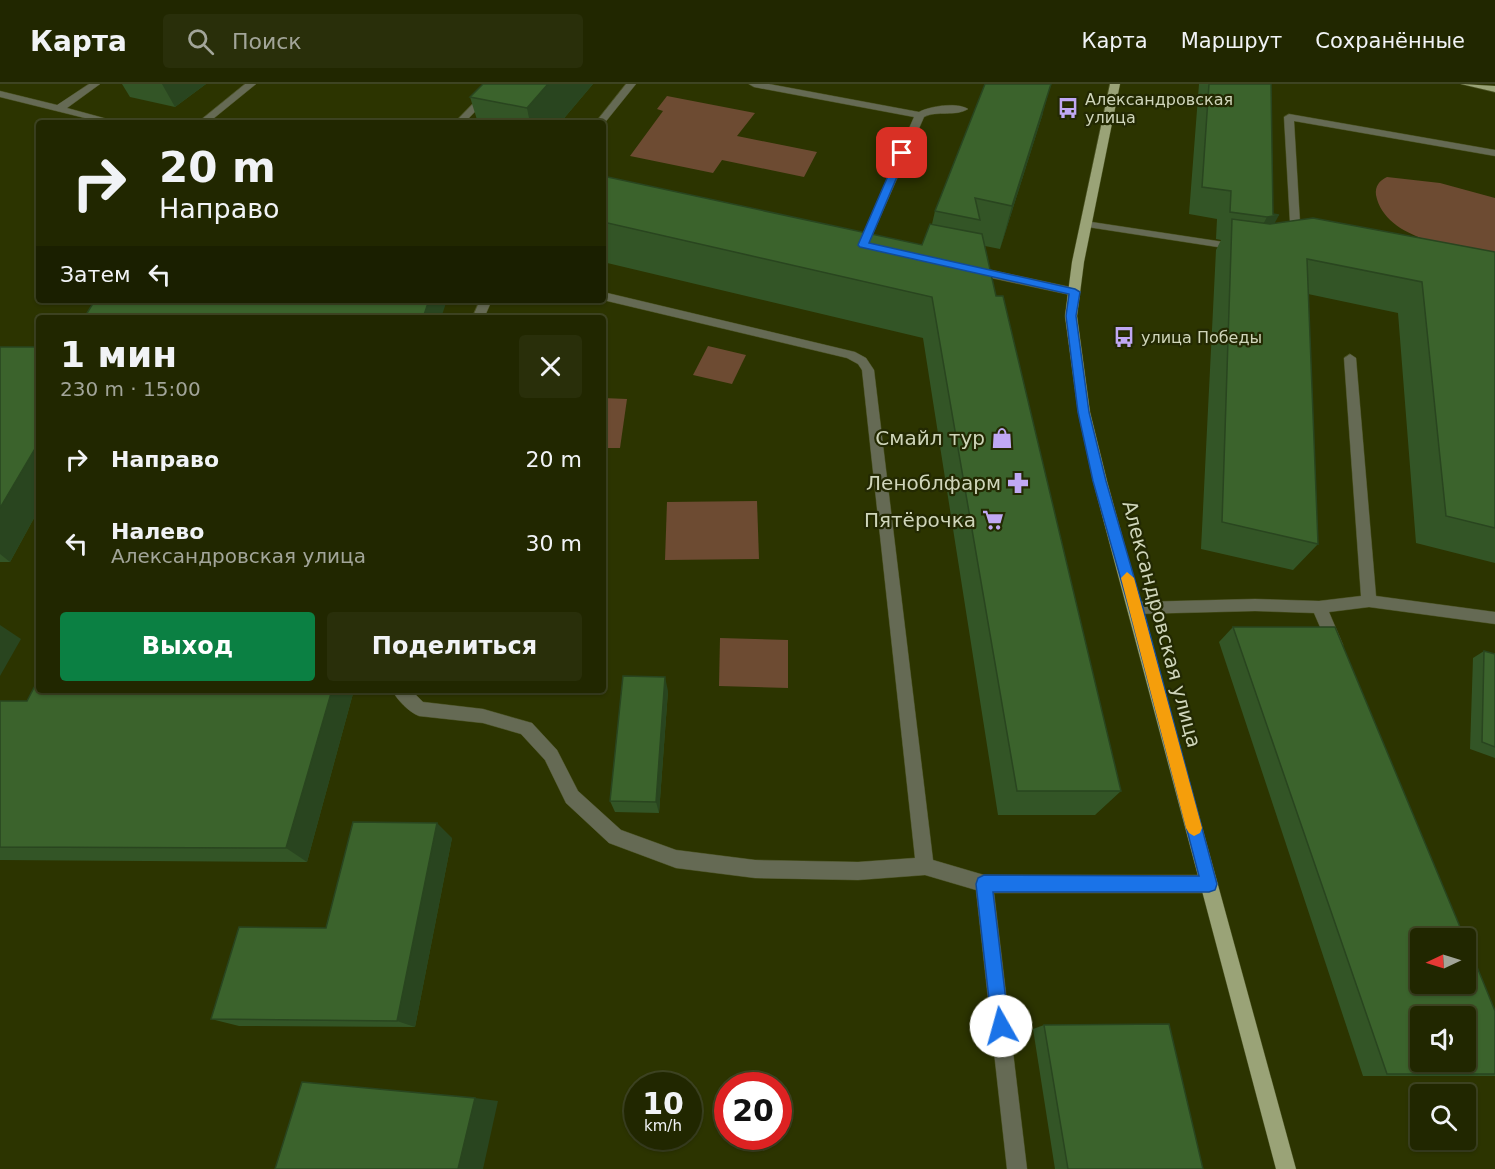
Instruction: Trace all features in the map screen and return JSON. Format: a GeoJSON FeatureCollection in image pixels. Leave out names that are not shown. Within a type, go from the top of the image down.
{"type":"FeatureCollection","features":[{"type":"Feature","properties":{"kind":"main road","name":"Александровская улица"},"geometry":{"type":"LineString","coordinates":[[1115,84],[1078,262],[1071,316],[1083,412],[1286,1169]]}},
{"type":"Feature","properties":{"kind":"main road"},"geometry":{"type":"LineString","coordinates":[[1466,84],[1495,88]]}},
{"type":"Feature","properties":{"kind":"lane"},"geometry":{"type":"LineString","coordinates":[[60,108],[95,84]]}},
{"type":"Feature","properties":{"kind":"lane"},"geometry":{"type":"LineString","coordinates":[[206,120],[251,84]]}},
{"type":"Feature","properties":{"kind":"lane"},"geometry":{"type":"LineString","coordinates":[[462,120],[497,84]]}},
{"type":"Feature","properties":{"kind":"lane"},"geometry":{"type":"LineString","coordinates":[[602,120],[631,84]]}},
{"type":"Feature","properties":{"kind":"lane"},"geometry":{"type":"LineString","coordinates":[[754,84],[920,115],[930,110],[963,109]]}},
{"type":"Feature","properties":{"kind":"lane"},"geometry":{"type":"LineString","coordinates":[[0,94],[106,120]]}},
{"type":"Feature","properties":{"kind":"lane"},"geometry":{"type":"LineString","coordinates":[[863,245],[920,115]]}},
{"type":"Feature","properties":{"kind":"lane"},"geometry":{"type":"LineString","coordinates":[[1297,244],[1289,117],[1495,153]]}},
{"type":"Feature","properties":{"kind":"lane"},"geometry":{"type":"LineString","coordinates":[[1086,224],[1252,250]]}},
{"type":"Feature","properties":{"kind":"lane"},"geometry":{"type":"LineString","coordinates":[[957,267],[1075,292]]}},
{"type":"Feature","properties":{"kind":"lane"},"geometry":{"type":"LineString","coordinates":[[606,297],[851,355],[862,361],[868,370],[925,867]]}},
{"type":"Feature","properties":{"kind":"lane"},"geometry":{"type":"LineString","coordinates":[[1350,358],[1369,600]]}},
{"type":"Feature","properties":{"kind":"lane"},"geometry":{"type":"LineString","coordinates":[[1136,608],[1255,605],[1319,607],[1369,600],[1495,618]]}},
{"type":"Feature","properties":{"kind":"lane"},"geometry":{"type":"LineString","coordinates":[[1319,607],[1342,663]]}},
{"type":"Feature","properties":{"kind":"lane"},"geometry":{"type":"LineString","coordinates":[[403,693],[419,710],[483,716],[526,728],[551,755],[572,797],[615,837],[676,859],[755,869],[858,871],[925,867],[984,884],[1209,884]]}},
{"type":"Feature","properties":{"kind":"lane"},"geometry":{"type":"LineString","coordinates":[[984,884],[1017,1169]]}},
{"type":"Feature","properties":{"kind":"shaded area"},"geometry":{"type":"Polygon","coordinates":[[[667,96],[755,113],[737,136],[817,152],[804,177],[722,160],[713,173],[630,156],[663,111],[657,109],[667,96]]]}},
{"type":"Feature","properties":{"kind":"shaded area"},"geometry":{"type":"Polygon","coordinates":[[[1387,177],[1440,183],[1495,198],[1495,255],[1425,240],[1393,223],[1382,210],[1376,195],[1378,184],[1387,177]]]}},
{"type":"Feature","properties":{"kind":"shaded area"},"geometry":{"type":"Polygon","coordinates":[[[708,346],[746,355],[732,384],[693,375],[708,346]]]}},
{"type":"Feature","properties":{"kind":"shaded area"},"geometry":{"type":"Polygon","coordinates":[[[606,398],[627,399],[620,448],[606,448],[606,398]]]}},
{"type":"Feature","properties":{"kind":"shaded area"},"geometry":{"type":"Polygon","coordinates":[[[757,501],[759,559],[665,560],[667,502],[757,501]]]}},
{"type":"Feature","properties":{"kind":"shaded area"},"geometry":{"type":"Polygon","coordinates":[[[720,638],[788,640],[788,688],[719,686],[720,638]]]}},
{"type":"Feature","properties":{"kind":"building"},"geometry":{"type":"Polygon","coordinates":[[[483,84],[548,84],[527,108],[470,97],[483,84]]]}},
{"type":"Feature","properties":{"kind":"building"},"geometry":{"type":"Polygon","coordinates":[[[985,84],[1051,84],[1012,206],[975,198],[980,220],[935,211],[985,84]]]}},
{"type":"Feature","properties":{"kind":"building"},"geometry":{"type":"Polygon","coordinates":[[[1209,84],[1271,84],[1273,214],[1279,215],[1267,217],[1230,212],[1231,191],[1202,187],[1209,84]]]}},
{"type":"Feature","properties":{"kind":"building"},"geometry":{"type":"Polygon","coordinates":[[[606,177],[922,245],[930,224],[982,234],[996,296],[1003,296],[1121,791],[1017,791],[932,297],[606,223],[606,177]]]}},
{"type":"Feature","properties":{"kind":"building"},"geometry":{"type":"Polygon","coordinates":[[[1313,218],[1495,252],[1495,528],[1446,516],[1422,282],[1307,259],[1318,544],[1222,522],[1232,219],[1270,224],[1313,218]]]}},
{"type":"Feature","properties":{"kind":"building"},"geometry":{"type":"Polygon","coordinates":[[[93,303],[428,303],[424,315],[86,315],[93,303]]]}},
{"type":"Feature","properties":{"kind":"building"},"geometry":{"type":"Polygon","coordinates":[[[0,347],[36,347],[36,447],[0,508],[0,347]]]}},
{"type":"Feature","properties":{"kind":"building"},"geometry":{"type":"Polygon","coordinates":[[[1233,627],[1335,627],[1460,928],[1410,928],[1410,994],[1476,994],[1476,964],[1495,1011],[1495,1074],[1387,1074],[1233,627]]]}},
{"type":"Feature","properties":{"kind":"building"},"geometry":{"type":"Polygon","coordinates":[[[1484,651],[1495,654],[1495,747],[1482,742],[1484,651]]]}},
{"type":"Feature","properties":{"kind":"building"},"geometry":{"type":"Polygon","coordinates":[[[623,676],[665,677],[656,802],[610,801],[623,676]]]}},
{"type":"Feature","properties":{"kind":"building"},"geometry":{"type":"Polygon","coordinates":[[[36,684],[36,693],[331,693],[286,848],[0,847],[0,701],[27,701],[36,684]]]}},
{"type":"Feature","properties":{"kind":"building"},"geometry":{"type":"Polygon","coordinates":[[[353,822],[437,823],[397,1021],[211,1019],[239,927],[326,928],[353,822]]]}},
{"type":"Feature","properties":{"kind":"building"},"geometry":{"type":"Polygon","coordinates":[[[1169,1024],[1203,1169],[1068,1169],[1044,1025],[1169,1024]]]}},
{"type":"Feature","properties":{"kind":"building"},"geometry":{"type":"Polygon","coordinates":[[[302,1082],[475,1098],[458,1169],[275,1169],[302,1082]]]}},
{"type":"Feature","properties":{"kind":"slow traffic"},"geometry":{"type":"LineString","coordinates":[[1127,578],[1194,828]]}},
{"type":"Feature","properties":{"kind":"place","name":"Александровская улица"},"geometry":{"type":"Point","coordinates":[1068,108]}},
{"type":"Feature","properties":{"kind":"place","name":"улица Победы"},"geometry":{"type":"Point","coordinates":[1124,337]}},
{"type":"Feature","properties":{"kind":"place","name":"Смайл тур"},"geometry":{"type":"Point","coordinates":[1002,438]}},
{"type":"Feature","properties":{"kind":"place","name":"Леноблфарм"},"geometry":{"type":"Point","coordinates":[1018,483]}},
{"type":"Feature","properties":{"kind":"place","name":"Пятёрочка"},"geometry":{"type":"Point","coordinates":[993,520]}},
{"type":"Feature","properties":{"kind":"route"},"geometry":{"type":"LineString","coordinates":[[902,153],[863,245],[1075,292],[1071,316],[1083,412],[1209,884],[984,884],[1001,1026]]}}]}
